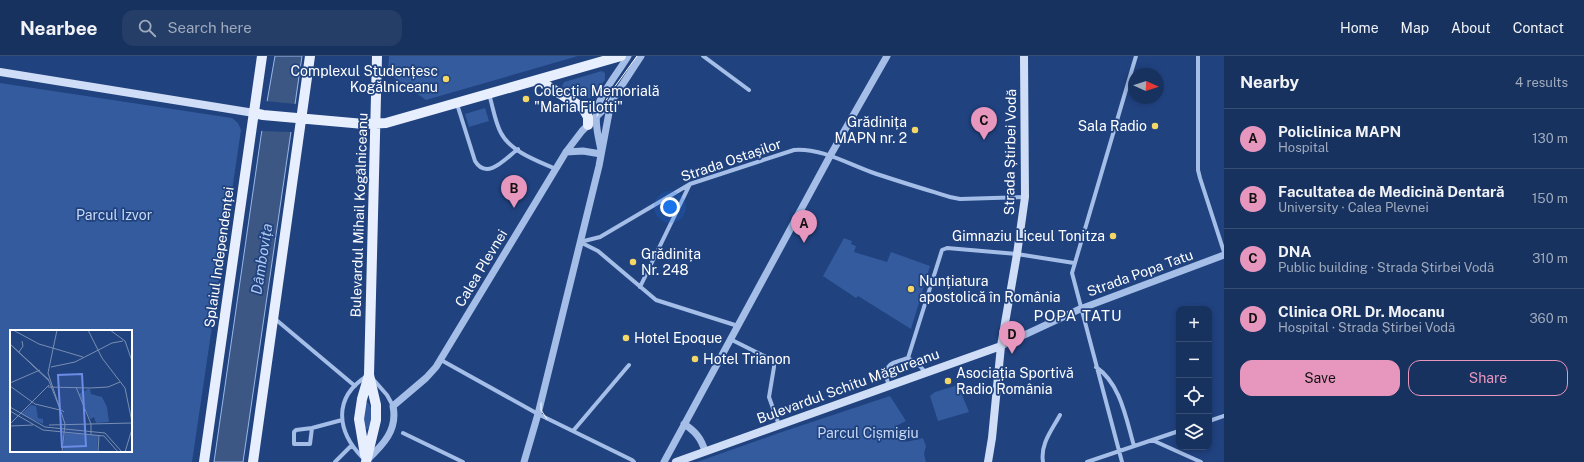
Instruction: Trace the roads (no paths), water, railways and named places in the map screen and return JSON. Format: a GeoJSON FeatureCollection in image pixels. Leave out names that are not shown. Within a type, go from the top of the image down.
{"type":"FeatureCollection","features":[{"type":"Feature","properties":{"kind":"main road","name":"Splaiul Independenței"},"geometry":{"type":"LineString","coordinates":[[204,462],[258,114],[262,56]]}},
{"type":"Feature","properties":{"kind":"main road"},"geometry":{"type":"LineString","coordinates":[[253,462],[273,318],[298,117],[310,56]]}},
{"type":"Feature","properties":{"kind":"main road","name":"Bulevardul Mihail Kogălniceanu"},"geometry":{"type":"LineString","coordinates":[[366,461],[359,419],[362,399],[369,375],[377,56]]}},
{"type":"Feature","properties":{"kind":"main road"},"geometry":{"type":"LineString","coordinates":[[0,72],[258,114],[376,124],[391,122],[621,56]]}},
{"type":"Feature","properties":{"kind":"main road","name":"Strada Știrbei Vodă"},"geometry":{"type":"LineString","coordinates":[[988,462],[992,438],[1001,346],[1025,197],[1024,56]]}},
{"type":"Feature","properties":{"kind":"main road"},"geometry":{"type":"LineString","coordinates":[[538,80],[583,108],[588,117],[588,125]]}},
{"type":"Feature","properties":{"kind":"main road","name":"Bulevardul Schitu Măgureanu"},"geometry":{"type":"LineString","coordinates":[[676,462],[1001,346]]}},
{"type":"Feature","properties":{"kind":"main road","name":"Bulevardul Mihail Kogălniceanu"},"geometry":{"type":"LineString","coordinates":[[366,461],[376,420],[376,405],[369,375]]}},
{"type":"Feature","properties":{"kind":"street","name":"Calea Plevnei"},"geometry":{"type":"LineString","coordinates":[[597,116],[600,101],[628,56]]}},
{"type":"Feature","properties":{"kind":"street","name":"Calea Plevnei"},"geometry":{"type":"LineString","coordinates":[[393,406],[431,373],[441,360],[566,152],[588,125],[612,102],[641,56]]}},
{"type":"Feature","properties":{"kind":"street"},"geometry":{"type":"LineString","coordinates":[[703,56],[749,90]]}},
{"type":"Feature","properties":{"kind":"street"},"geometry":{"type":"LineString","coordinates":[[664,462],[830,156],[887,56]]}},
{"type":"Feature","properties":{"kind":"street"},"geometry":{"type":"LineString","coordinates":[[1122,462],[1072,276],[1074,263],[1136,56]]}},
{"type":"Feature","properties":{"kind":"street"},"geometry":{"type":"LineString","coordinates":[[1198,56],[1198,170],[1224,252]]}},
{"type":"Feature","properties":{"kind":"street"},"geometry":{"type":"LineString","coordinates":[[489,94],[501,132],[509,143],[556,169]]}},
{"type":"Feature","properties":{"kind":"street","name":"Calea Plevnei"},"geometry":{"type":"LineString","coordinates":[[524,462],[538,414],[602,154],[612,102]]}},
{"type":"Feature","properties":{"kind":"street"},"geometry":{"type":"LineString","coordinates":[[456,103],[475,161],[480,167],[488,170],[493,168],[518,149]]}},
{"type":"Feature","properties":{"kind":"street"},"geometry":{"type":"LineString","coordinates":[[566,152],[583,150],[602,154],[598,137],[597,116]]}},
{"type":"Feature","properties":{"kind":"street","name":"Strada Ostașilor"},"geometry":{"type":"LineString","coordinates":[[580,242],[600,236],[690,184],[794,150],[811,150],[870,172],[950,197],[960,199],[1025,197]]}},
{"type":"Feature","properties":{"kind":"street"},"geometry":{"type":"LineString","coordinates":[[640,288],[690,184]]}},
{"type":"Feature","properties":{"kind":"street"},"geometry":{"type":"LineString","coordinates":[[580,242],[598,251],[656,300],[738,326]]}},
{"type":"Feature","properties":{"kind":"street"},"geometry":{"type":"LineString","coordinates":[[908,358],[942,250],[947,248],[1017,254],[1074,263]]}},
{"type":"Feature","properties":{"kind":"street","name":"Strada Popa Tatu"},"geometry":{"type":"LineString","coordinates":[[1001,346],[1080,309],[1224,255]]}},
{"type":"Feature","properties":{"kind":"street"},"geometry":{"type":"LineString","coordinates":[[273,318],[355,386]]}},
{"type":"Feature","properties":{"kind":"street"},"geometry":{"type":"LineString","coordinates":[[730,339],[774,361],[769,397],[778,425]]}},
{"type":"Feature","properties":{"kind":"street"},"geometry":{"type":"LineString","coordinates":[[889,387],[886,377],[888,366],[891,363],[908,358],[919,365],[926,373]]}},
{"type":"Feature","properties":{"kind":"street"},"geometry":{"type":"LineString","coordinates":[[441,360],[547,419],[633,461]]}},
{"type":"Feature","properties":{"kind":"street"},"geometry":{"type":"LineString","coordinates":[[573,431],[629,365]]}},
{"type":"Feature","properties":{"kind":"street"},"geometry":{"type":"LineString","coordinates":[[1096,367],[1107,376],[1118,396],[1134,446]]}},
{"type":"Feature","properties":{"kind":"street"},"geometry":{"type":"LineString","coordinates":[[369,375],[387,394],[393,406],[394,420],[391,433],[366,461],[352,445],[346,435],[342,420],[344,403],[355,386],[369,375]]}},
{"type":"Feature","properties":{"kind":"street"},"geometry":{"type":"LineString","coordinates":[[1043,462],[1042,453],[1044,444],[1060,415]]}},
{"type":"Feature","properties":{"kind":"street"},"geometry":{"type":"LineString","coordinates":[[1212,420],[1224,416]]}},
{"type":"Feature","properties":{"kind":"street"},"geometry":{"type":"LineString","coordinates":[[312,428],[310,444],[294,444],[295,431],[342,420]]}},
{"type":"Feature","properties":{"kind":"street"},"geometry":{"type":"LineString","coordinates":[[684,424],[697,434],[703,443],[705,451]]}},
{"type":"Feature","properties":{"kind":"street"},"geometry":{"type":"LineString","coordinates":[[1087,462],[1176,432]]}},
{"type":"Feature","properties":{"kind":"street"},"geometry":{"type":"LineString","coordinates":[[403,433],[462,462]]}},
{"type":"Feature","properties":{"kind":"street"},"geometry":{"type":"LineString","coordinates":[[1152,440],[1201,462]]}},
{"type":"Feature","properties":{"kind":"street"},"geometry":{"type":"LineString","coordinates":[[335,462],[352,445]]}},
{"type":"Feature","properties":{"kind":"water","name":"Dâmbovița"},"geometry":{"type":"Polygon","coordinates":[[[275,56],[302,56],[243,462],[214,462],[261,136],[275,56]]]}},
{"type":"Feature","properties":{"kind":"tram line"},"geometry":{"type":"LineString","coordinates":[[597,116],[611,92],[637,56]]}},
{"type":"Feature","properties":{"kind":"tram line"},"geometry":{"type":"LineString","coordinates":[[541,403],[541,410],[547,419]]}},
{"type":"Feature","properties":{"kind":"place","name":"Complexul Studențesc Kogălniceanu"},"geometry":{"type":"Point","coordinates":[446,79]}},
{"type":"Feature","properties":{"kind":"place","name":"Colecția Memorială \"Maria Filotti\""},"geometry":{"type":"Point","coordinates":[526,99]}},
{"type":"Feature","properties":{"kind":"place","name":"Sala Radio"},"geometry":{"type":"Point","coordinates":[1155,126]}},
{"type":"Feature","properties":{"kind":"place","name":"Grădinița MAPN nr. 2"},"geometry":{"type":"Point","coordinates":[915,130]}},
{"type":"Feature","properties":{"kind":"place","name":"DNA"},"geometry":{"type":"Point","coordinates":[984,140]}},
{"type":"Feature","properties":{"kind":"place","name":"Facultatea de Medicină Dentară"},"geometry":{"type":"Point","coordinates":[514,208]}},
{"type":"Feature","properties":{"kind":"place","name":"Gimnaziu Liceul Tonitza"},"geometry":{"type":"Point","coordinates":[1113,236]}},
{"type":"Feature","properties":{"kind":"place","name":"Policlinica MAPN"},"geometry":{"type":"Point","coordinates":[804,243]}},
{"type":"Feature","properties":{"kind":"place","name":"Grădinița Nr. 248"},"geometry":{"type":"Point","coordinates":[633,262]}},
{"type":"Feature","properties":{"kind":"place","name":"Nunțiatura apostolică în România"},"geometry":{"type":"Point","coordinates":[911,289]}},
{"type":"Feature","properties":{"kind":"place","name":"Hotel Epoque"},"geometry":{"type":"Point","coordinates":[626,338]}},
{"type":"Feature","properties":{"kind":"place","name":"Clinica ORL Dr. Mocanu"},"geometry":{"type":"Point","coordinates":[1012,354]}},
{"type":"Feature","properties":{"kind":"place","name":"Hotel Trianon"},"geometry":{"type":"Point","coordinates":[695,359]}},
{"type":"Feature","properties":{"kind":"place","name":"Asociația Sportivă Radio România"},"geometry":{"type":"Point","coordinates":[948,381]}},
{"type":"Feature","properties":{"kind":"district","name":"POPA TATU"},"geometry":{"type":"Point","coordinates":[1078,316]}},
{"type":"Feature","properties":{"kind":"park label","name":"Parcul Izvor"},"geometry":{"type":"Point","coordinates":[114,215]}},
{"type":"Feature","properties":{"kind":"park label","name":"Parcul Cișmigiu"},"geometry":{"type":"Point","coordinates":[868,433]}}]}
